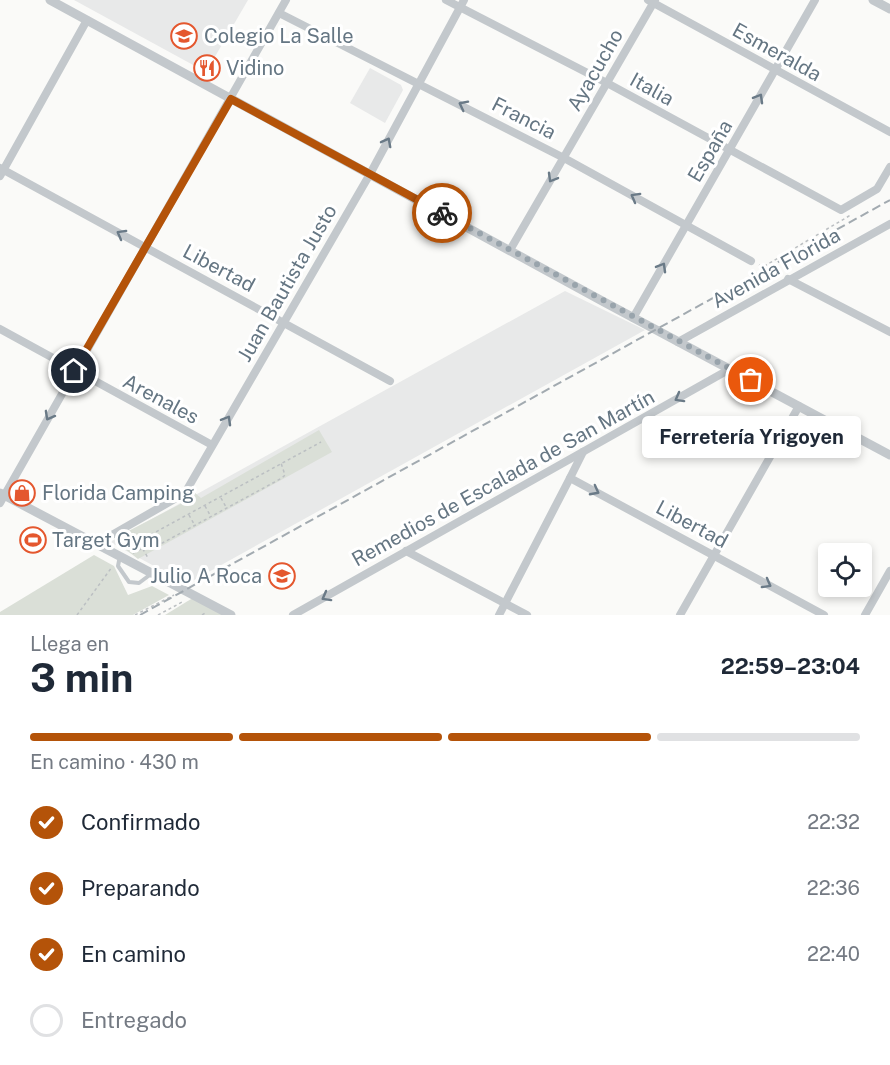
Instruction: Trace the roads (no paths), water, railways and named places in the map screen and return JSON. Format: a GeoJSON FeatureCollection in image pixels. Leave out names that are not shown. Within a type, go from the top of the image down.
{"type":"FeatureCollection","features":[{"type":"Feature","properties":{"kind":"street"},"geometry":{"type":"LineString","coordinates":[[50,0],[633,318],[890,455]]}},
{"type":"Feature","properties":{"kind":"street"},"geometry":{"type":"LineString","coordinates":[[231,615],[98,543],[1,497],[147,248],[286,0]]}},
{"type":"Feature","properties":{"kind":"street","name":"Italia"},"geometry":{"type":"LineString","coordinates":[[446,0],[462,4],[844,212],[877,189],[890,167]]}},
{"type":"Feature","properties":{"kind":"street","name":"España"},"geometry":{"type":"LineString","coordinates":[[633,318],[815,0]]}},
{"type":"Feature","properties":{"kind":"street"},"geometry":{"type":"LineString","coordinates":[[873,0],[890,9]]}},
{"type":"Feature","properties":{"kind":"street","name":"Esmeralda"},"geometry":{"type":"LineString","coordinates":[[652,1],[774,71],[890,132]]}},
{"type":"Feature","properties":{"kind":"street","name":"Ayacucho"},"geometry":{"type":"LineString","coordinates":[[510,250],[652,1]]}},
{"type":"Feature","properties":{"kind":"street","name":"Juan Bautista Justo"},"geometry":{"type":"LineString","coordinates":[[98,543],[185,493],[370,174],[462,4]]}},
{"type":"Feature","properties":{"kind":"street","name":"Francia"},"geometry":{"type":"LineString","coordinates":[[279,13],[419,82],[564,158],[751,261]]}},
{"type":"Feature","properties":{"kind":"street"},"geometry":{"type":"LineString","coordinates":[[1,171],[87,20]]}},
{"type":"Feature","properties":{"kind":"street","name":"Libertad"},"geometry":{"type":"LineString","coordinates":[[1,171],[390,381]]}},
{"type":"Feature","properties":{"kind":"street","name":"Avenida Florida"},"geometry":{"type":"LineString","coordinates":[[678,342],[890,224]]}},
{"type":"Feature","properties":{"kind":"street"},"geometry":{"type":"LineString","coordinates":[[882,228],[890,233]]}},
{"type":"Feature","properties":{"kind":"street"},"geometry":{"type":"LineString","coordinates":[[788,279],[890,332]]}},
{"type":"Feature","properties":{"kind":"street","name":"Arenales"},"geometry":{"type":"LineString","coordinates":[[0,329],[212,445]]}},
{"type":"Feature","properties":{"kind":"street","name":"Remedios de Escalada de San Martín"},"geometry":{"type":"LineString","coordinates":[[293,615],[730,369]]}},
{"type":"Feature","properties":{"kind":"street"},"geometry":{"type":"LineString","coordinates":[[680,615],[799,406]]}},
{"type":"Feature","properties":{"kind":"street"},"geometry":{"type":"LineString","coordinates":[[499,615],[584,450]]}},
{"type":"Feature","properties":{"kind":"street","name":"Libertad"},"geometry":{"type":"LineString","coordinates":[[570,478],[824,615]]}},
{"type":"Feature","properties":{"kind":"street"},"geometry":{"type":"LineString","coordinates":[[406,551],[527,615]]}},
{"type":"Feature","properties":{"kind":"street"},"geometry":{"type":"LineString","coordinates":[[865,615],[890,571]]}},
{"type":"Feature","properties":{"kind":"lane"},"geometry":{"type":"LineString","coordinates":[[120,555],[118,566],[129,582],[139,583],[152,572]]}},
{"type":"Feature","properties":{"kind":"railway"},"geometry":{"type":"LineString","coordinates":[[140,615],[890,200]]}},
{"type":"Feature","properties":{"kind":"place","name":"Colegio La Salle"},"geometry":{"type":"Point","coordinates":[184,36]}},
{"type":"Feature","properties":{"kind":"place","name":"Vidino"},"geometry":{"type":"Point","coordinates":[207,68]}},
{"type":"Feature","properties":{"kind":"place","name":"Ferretería Yrigoyen"},"geometry":{"type":"Point","coordinates":[751,380]}},
{"type":"Feature","properties":{"kind":"place","name":"Florida Camping"},"geometry":{"type":"Point","coordinates":[22,493]}},
{"type":"Feature","properties":{"kind":"place","name":"Target Gym"},"geometry":{"type":"Point","coordinates":[33,540]}},
{"type":"Feature","properties":{"kind":"place","name":"Julio A Roca"},"geometry":{"type":"Point","coordinates":[282,576]}}]}
